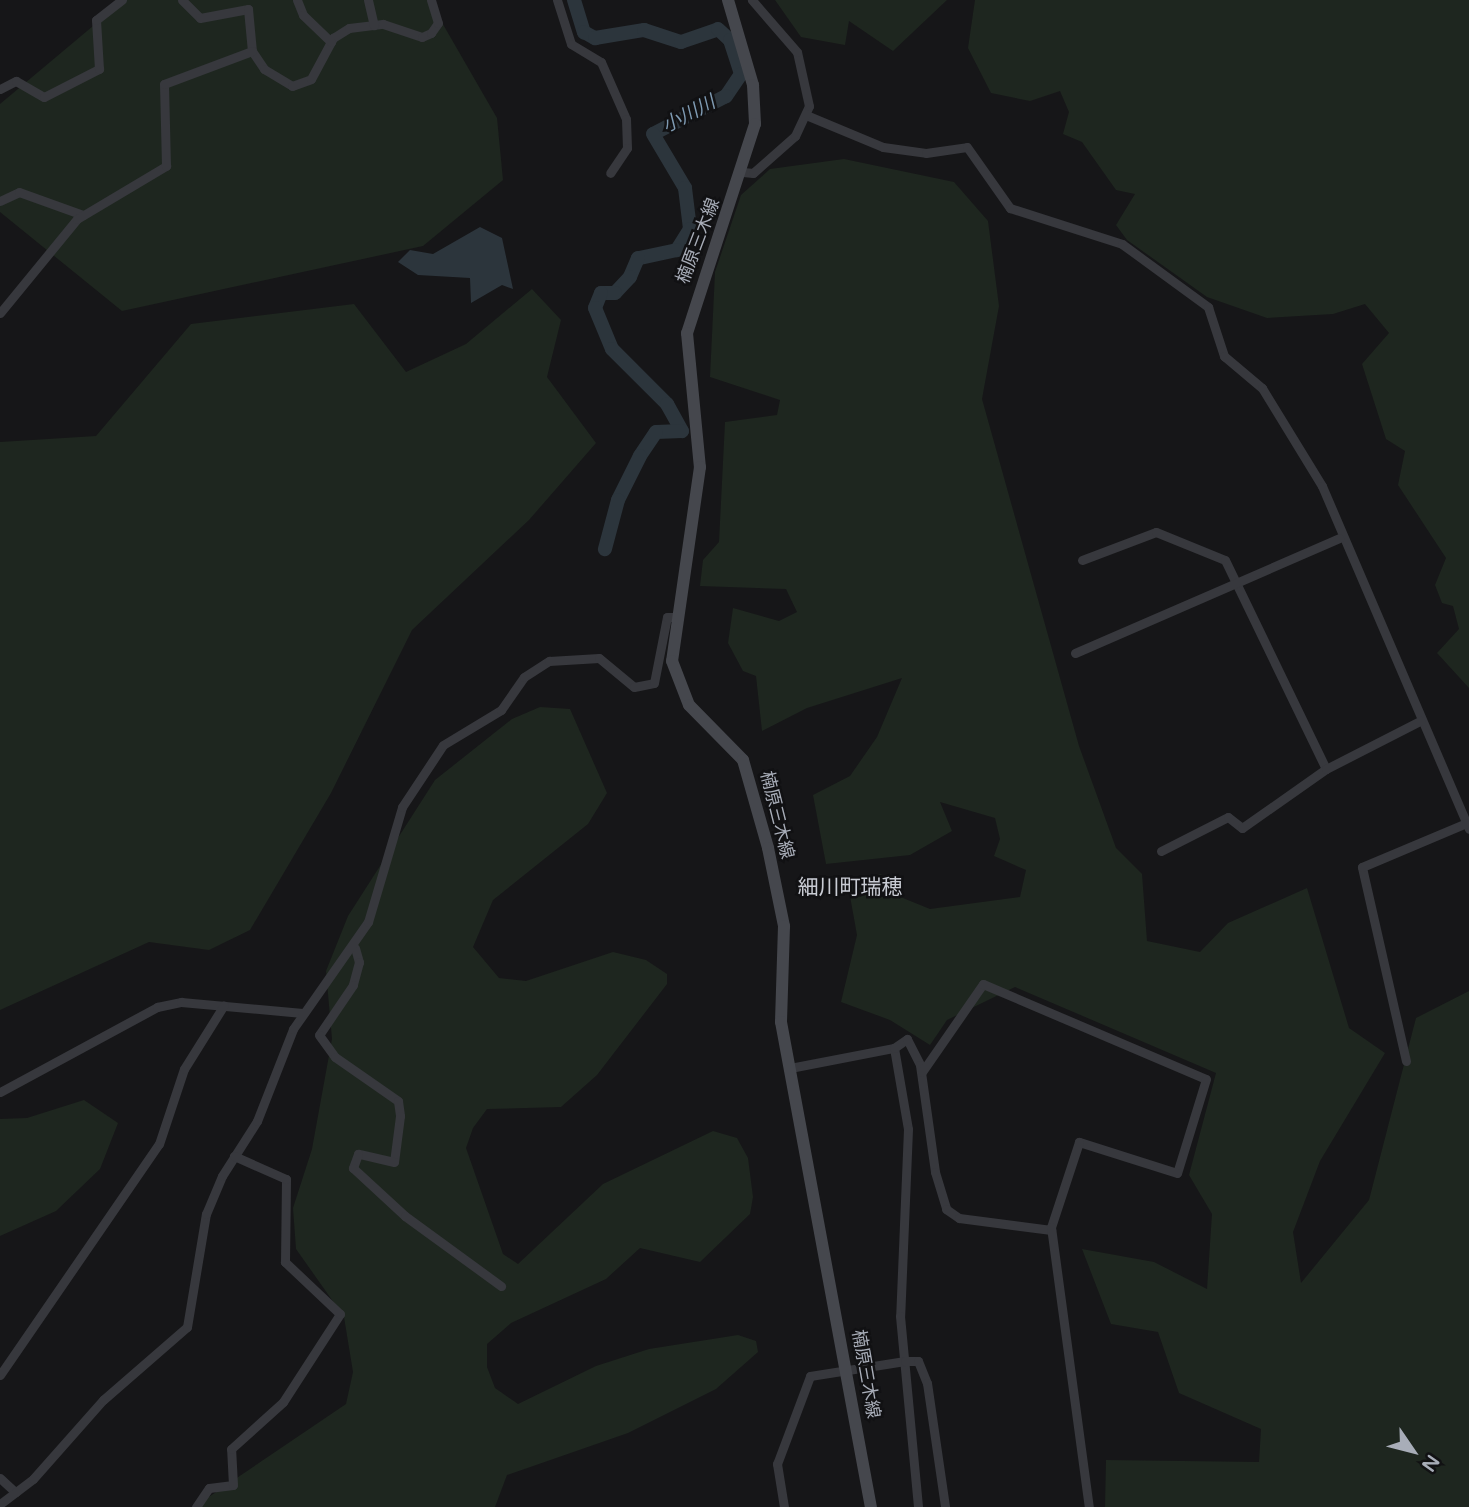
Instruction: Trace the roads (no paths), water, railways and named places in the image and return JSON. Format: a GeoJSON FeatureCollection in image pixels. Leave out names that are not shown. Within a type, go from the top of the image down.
{"type":"FeatureCollection","features":[{"type":"Feature","properties":{"kind":"main road","name":"楠原三木線"},"geometry":{"type":"LineString","coordinates":[[728,0],[753,85],[755,124],[743,173],[687,333],[700,467],[672,661],[678,686],[750,774],[784,926],[781,1022],[871,1507]]}},
{"type":"Feature","properties":{"kind":"street"},"geometry":{"type":"LineString","coordinates":[[0,89],[16,80],[44,97],[99,69],[96,20],[122,0]]}},
{"type":"Feature","properties":{"kind":"street"},"geometry":{"type":"LineString","coordinates":[[183,0],[200,18],[248,9],[252,51],[281,81],[304,85],[331,42],[349,28],[374,25],[422,37],[438,23],[431,0]]}},
{"type":"Feature","properties":{"kind":"street"},"geometry":{"type":"LineString","coordinates":[[297,0],[303,15],[331,42]]}},
{"type":"Feature","properties":{"kind":"street"},"geometry":{"type":"LineString","coordinates":[[368,0],[374,25]]}},
{"type":"Feature","properties":{"kind":"street"},"geometry":{"type":"LineString","coordinates":[[557,0],[571,44],[601,62],[626,119],[627,148],[610,173]]}},
{"type":"Feature","properties":{"kind":"street"},"geometry":{"type":"LineString","coordinates":[[743,173],[753,173],[795,136],[806,115],[810,87],[801,60],[752,0]]}},
{"type":"Feature","properties":{"kind":"street"},"geometry":{"type":"LineString","coordinates":[[0,313],[83,215],[166,166],[164,84],[252,51]]}},
{"type":"Feature","properties":{"kind":"street"},"geometry":{"type":"LineString","coordinates":[[806,115],[883,147],[926,153],[967,147],[1010,208],[1122,244],[1186,285],[1218,324],[1224,356],[1262,388],[1322,486],[1339,538],[1468,826],[1362,867],[1406,1061]]}},
{"type":"Feature","properties":{"kind":"street"},"geometry":{"type":"LineString","coordinates":[[0,201],[19,192],[83,215]]}},
{"type":"Feature","properties":{"kind":"street"},"geometry":{"type":"LineString","coordinates":[[1082,560],[1156,532],[1225,560],[1326,769]]}},
{"type":"Feature","properties":{"kind":"street"},"geometry":{"type":"LineString","coordinates":[[1075,653],[1339,538]]}},
{"type":"Feature","properties":{"kind":"street"},"geometry":{"type":"LineString","coordinates":[[0,1504],[15,1492],[103,1400],[187,1327],[206,1214],[234,1156],[257,1121],[274,1066],[303,1013],[355,948],[381,889],[402,807],[443,745],[501,710],[524,677],[548,661],[599,658],[634,687],[654,683],[667,617],[677,617]]}},
{"type":"Feature","properties":{"kind":"street"},"geometry":{"type":"LineString","coordinates":[[1161,851],[1227,817],[1242,828],[1326,769],[1420,721]]}},
{"type":"Feature","properties":{"kind":"street"},"geometry":{"type":"LineString","coordinates":[[355,948],[359,962],[353,985],[319,1035],[335,1057],[398,1101],[400,1116],[394,1162],[358,1154],[353,1168],[405,1216],[501,1286]]}},
{"type":"Feature","properties":{"kind":"street"},"geometry":{"type":"LineString","coordinates":[[922,1072],[983,984],[1206,1079],[1177,1173],[1079,1142],[1051,1230],[1088,1507]]}},
{"type":"Feature","properties":{"kind":"street"},"geometry":{"type":"LineString","coordinates":[[0,1092],[157,1007],[224,1005],[303,1013]]}},
{"type":"Feature","properties":{"kind":"street"},"geometry":{"type":"LineString","coordinates":[[0,1375],[159,1144],[184,1069],[224,1005]]}},
{"type":"Feature","properties":{"kind":"street"},"geometry":{"type":"LineString","coordinates":[[790,1068],[894,1048],[907,1039],[922,1072],[934,1172],[946,1209],[959,1218],[1051,1230]]}},
{"type":"Feature","properties":{"kind":"street"},"geometry":{"type":"LineString","coordinates":[[894,1048],[908,1129],[899,1275],[918,1507]]}},
{"type":"Feature","properties":{"kind":"street"},"geometry":{"type":"LineString","coordinates":[[196,1507],[209,1488],[233,1485],[231,1449],[283,1402],[340,1314],[285,1262],[286,1179],[234,1156]]}},
{"type":"Feature","properties":{"kind":"street"},"geometry":{"type":"LineString","coordinates":[[784,1507],[777,1464],[810,1376],[847,1368],[905,1361],[922,1368],[945,1507]]}},
{"type":"Feature","properties":{"kind":"street"},"geometry":{"type":"LineString","coordinates":[[0,1478],[15,1492]]}},
{"type":"Feature","properties":{"kind":"waterway","name":"小川川"},"geometry":{"type":"LineString","coordinates":[[574,0],[584,32],[595,38],[644,30],[681,42],[718,29],[730,40],[741,74],[726,96],[653,134],[685,188],[690,229],[677,250],[638,258],[630,277],[615,293],[601,293],[595,308],[612,349],[667,404],[682,431],[656,432],[640,456],[618,500],[605,549]]}},
{"type":"Feature","properties":{"kind":"district","name":"細川町瑞穂"},"geometry":{"type":"Point","coordinates":[850,888]}}]}
